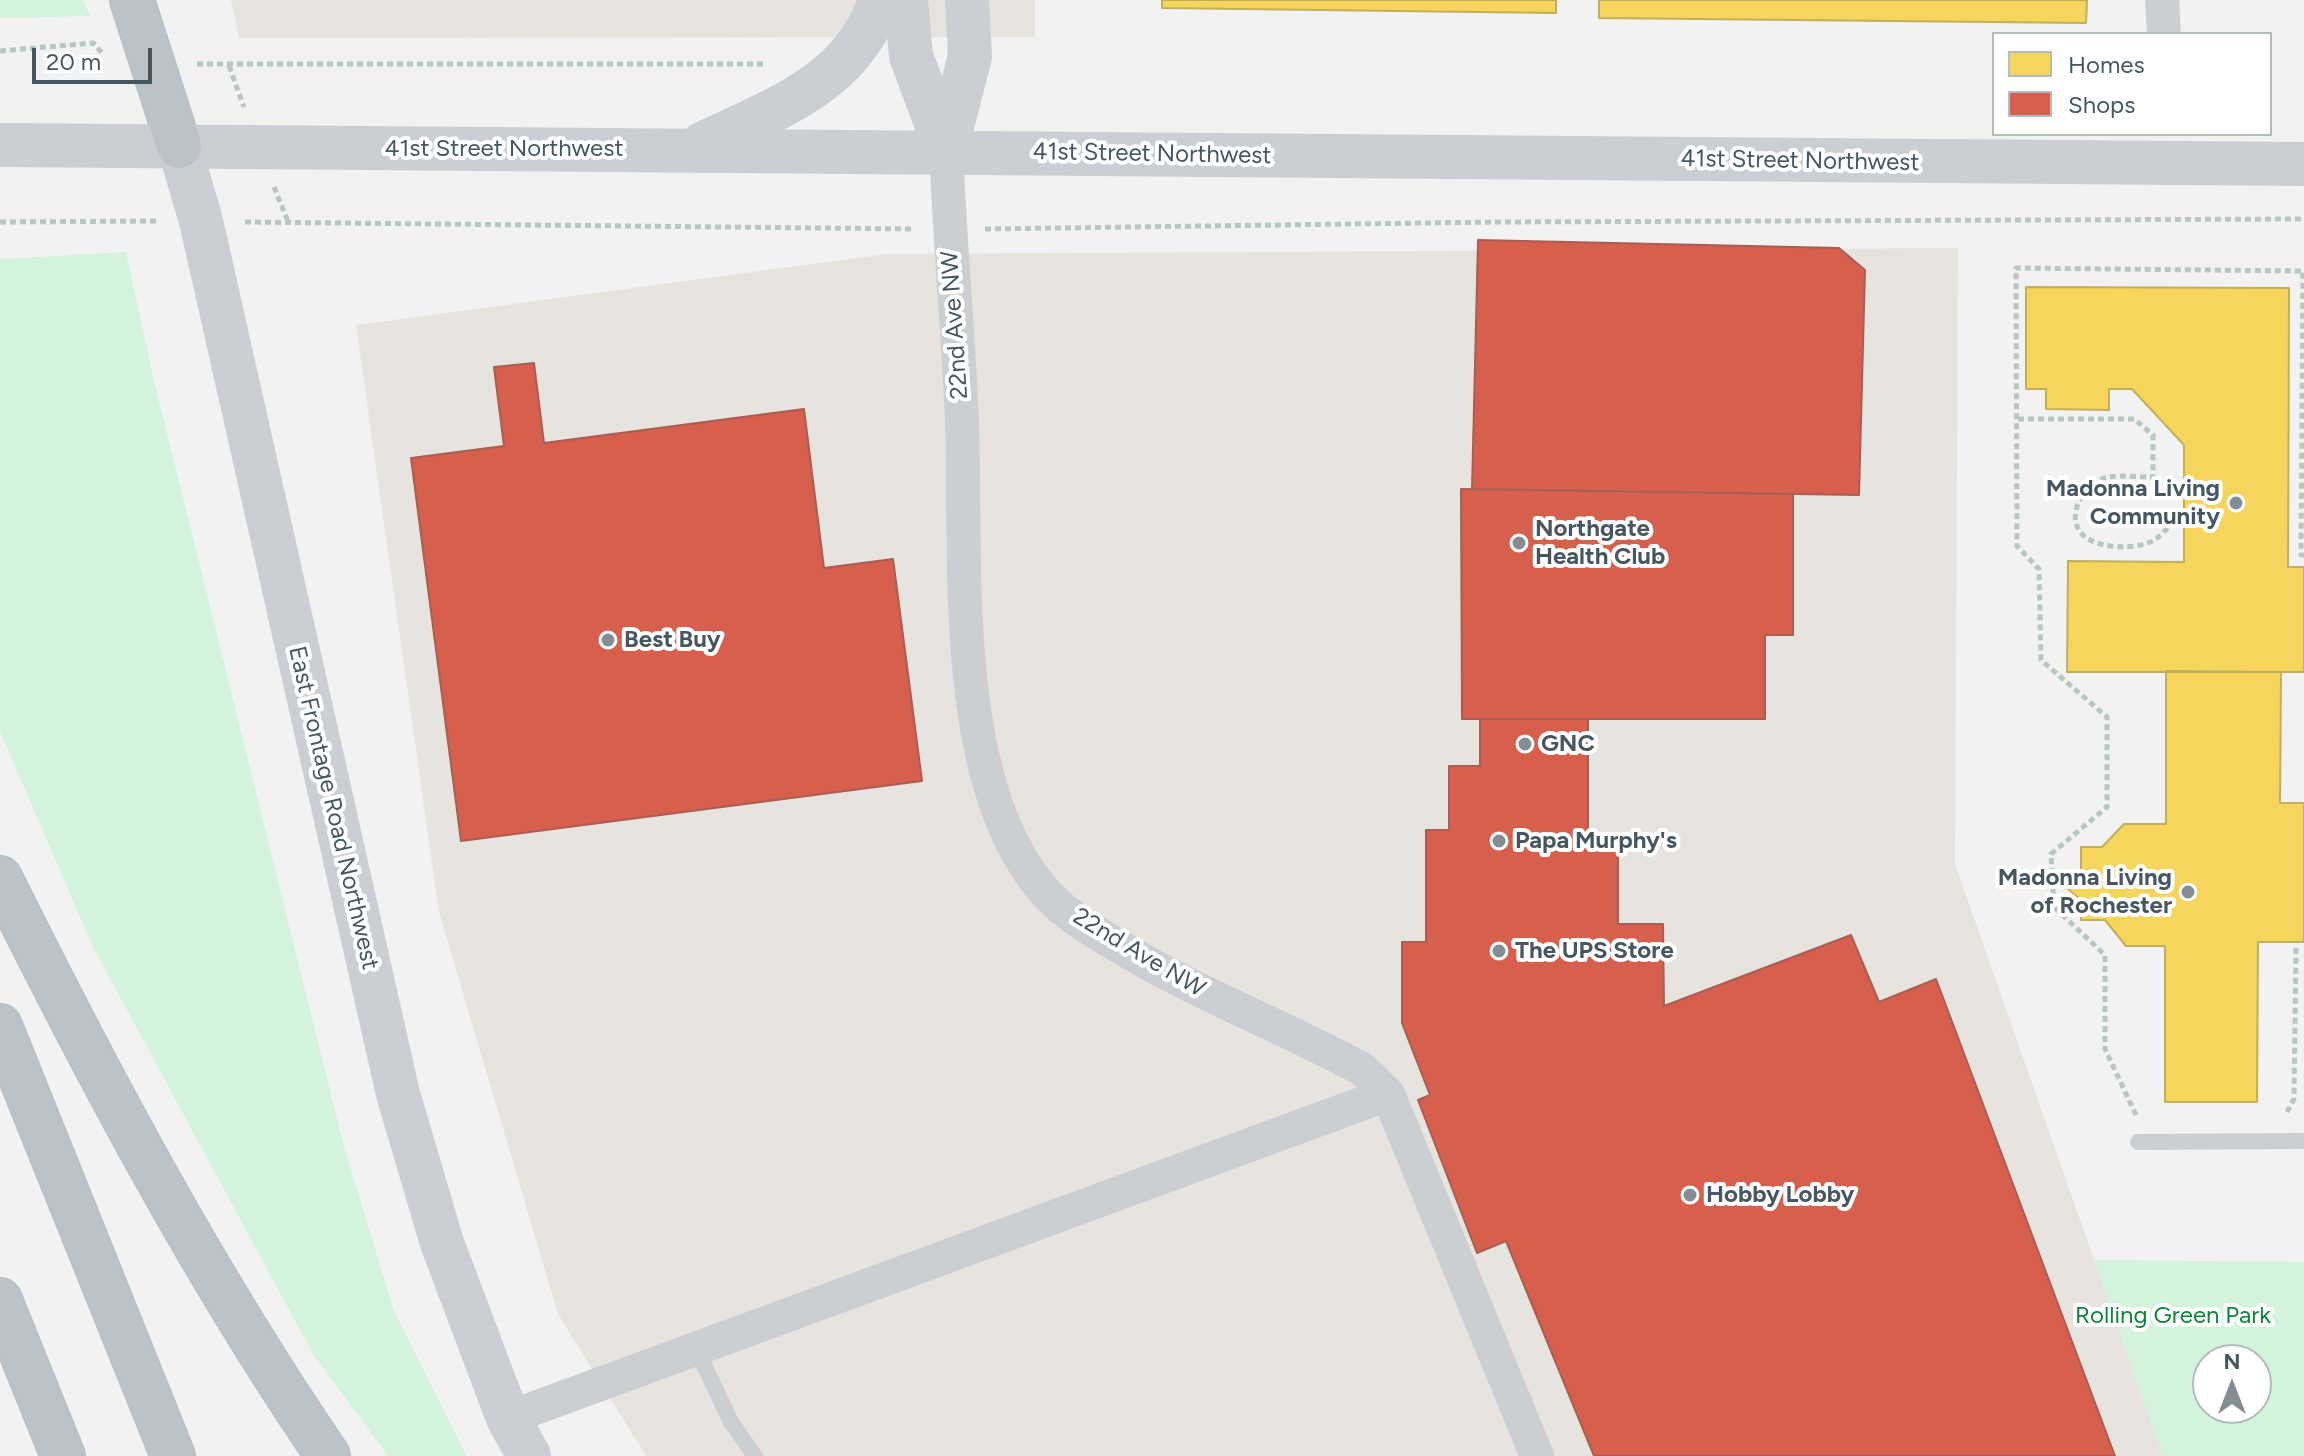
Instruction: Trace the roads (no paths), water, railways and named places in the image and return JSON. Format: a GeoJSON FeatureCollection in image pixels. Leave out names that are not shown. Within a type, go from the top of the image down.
{"type":"FeatureCollection","features":[{"type":"Feature","properties":{"kind":"highway"},"geometry":{"type":"LineString","coordinates":[[132,0],[179,146]]}},
{"type":"Feature","properties":{"kind":"highway"},"geometry":{"type":"LineString","coordinates":[[0,878],[95,1063],[220,1291],[328,1456]]}},
{"type":"Feature","properties":{"kind":"highway"},"geometry":{"type":"LineString","coordinates":[[0,1026],[173,1456]]}},
{"type":"Feature","properties":{"kind":"highway"},"geometry":{"type":"LineString","coordinates":[[0,1300],[63,1456]]}},
{"type":"Feature","properties":{"kind":"main road"},"geometry":{"type":"LineString","coordinates":[[690,150],[795,100],[833,75],[854,51],[880,0]]}},
{"type":"Feature","properties":{"kind":"main road"},"geometry":{"type":"LineString","coordinates":[[906,0],[911,56],[946,150]]}},
{"type":"Feature","properties":{"kind":"main road"},"geometry":{"type":"LineString","coordinates":[[946,150],[970,56],[967,0]]}},
{"type":"Feature","properties":{"kind":"main road","name":"41st Street Northwest"},"geometry":{"type":"LineString","coordinates":[[0,145],[690,150],[2174,149],[2304,164]]}},
{"type":"Feature","properties":{"kind":"main road","name":"East Frontage Road Northwest"},"geometry":{"type":"LineString","coordinates":[[179,146],[201,221],[398,1094],[442,1243],[508,1418],[529,1456]]}},
{"type":"Feature","properties":{"kind":"street"},"geometry":{"type":"LineString","coordinates":[[2162,0],[2164,32]]}},
{"type":"Feature","properties":{"kind":"street","name":"22nd Ave NW"},"geometry":{"type":"LineString","coordinates":[[946,150],[957,319],[969,662],[986,775],[1026,867],[1047,895],[1082,924],[1163,973],[1362,1069],[1388,1094],[1537,1456]]}},
{"type":"Feature","properties":{"kind":"street"},"geometry":{"type":"LineString","coordinates":[[508,1418],[1388,1094]]}},
{"type":"Feature","properties":{"kind":"lane"},"geometry":{"type":"LineString","coordinates":[[2138,1142],[2304,1141]]}},
{"type":"Feature","properties":{"kind":"lane"},"geometry":{"type":"LineString","coordinates":[[696,1348],[731,1422],[755,1456]]}},
{"type":"Feature","properties":{"kind":"place","name":"Madonna Living Community"},"geometry":{"type":"Point","coordinates":[2236,503]}},
{"type":"Feature","properties":{"kind":"place","name":"Northgate Health Club"},"geometry":{"type":"Point","coordinates":[1519,543]}},
{"type":"Feature","properties":{"kind":"place","name":"Best Buy"},"geometry":{"type":"Point","coordinates":[608,640]}},
{"type":"Feature","properties":{"kind":"place","name":"GNC"},"geometry":{"type":"Point","coordinates":[1525,744]}},
{"type":"Feature","properties":{"kind":"place","name":"Papa Murphy's"},"geometry":{"type":"Point","coordinates":[1499,841]}},
{"type":"Feature","properties":{"kind":"place","name":"Madonna Living of Rochester"},"geometry":{"type":"Point","coordinates":[2188,892]}},
{"type":"Feature","properties":{"kind":"place","name":"The UPS Store"},"geometry":{"type":"Point","coordinates":[1499,951]}},
{"type":"Feature","properties":{"kind":"place","name":"Hobby Lobby"},"geometry":{"type":"Point","coordinates":[1690,1195]}},
{"type":"Feature","properties":{"kind":"park label","name":"Rolling Green Park"},"geometry":{"type":"Point","coordinates":[2173,1316]}}]}
